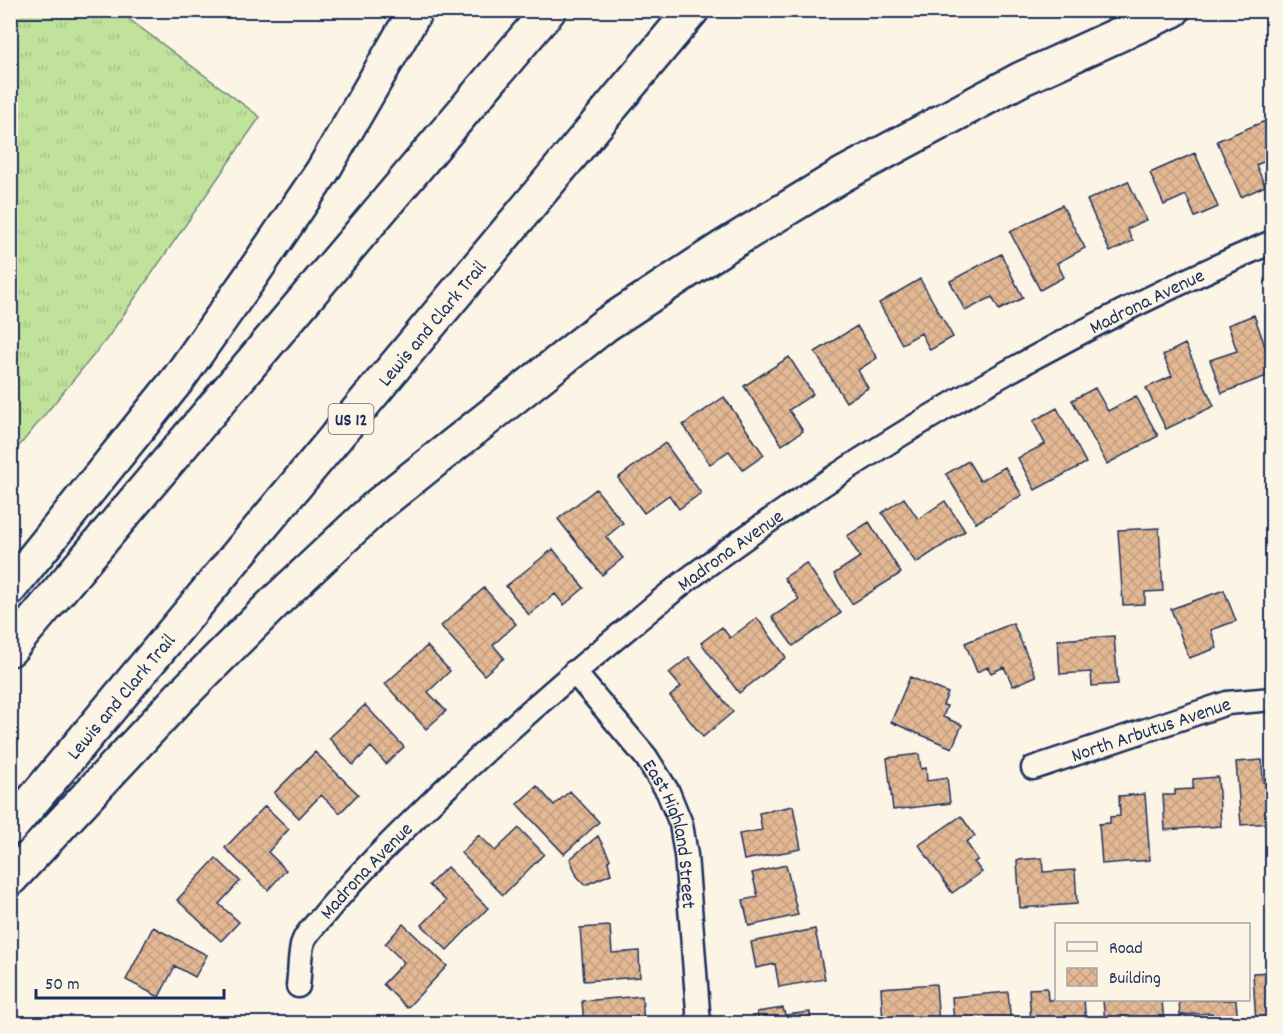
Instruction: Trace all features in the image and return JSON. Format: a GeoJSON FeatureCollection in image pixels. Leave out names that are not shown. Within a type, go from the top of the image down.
{"type":"FeatureCollection","features":[{"type":"Feature","properties":{"kind":"highway"},"geometry":{"type":"LineString","coordinates":[[10,588],[179,378],[249,279],[322,172],[416,10]]}},
{"type":"Feature","properties":{"kind":"highway"},"geometry":{"type":"LineString","coordinates":[[10,649],[549,10]]}},
{"type":"Feature","properties":{"kind":"highway","name":"Lewis and Clark Trail"},"geometry":{"type":"LineString","coordinates":[[10,828],[692,10]]}},
{"type":"Feature","properties":{"kind":"highway"},"geometry":{"type":"LineString","coordinates":[[10,879],[179,698],[276,601],[377,506],[605,325],[724,247],[842,175],[914,135],[1021,79],[1173,10]]}},
{"type":"Feature","properties":{"kind":"street","name":"Madrona Avenue"},"geometry":{"type":"LineString","coordinates":[[298,986],[303,939],[335,901],[428,805],[503,734],[574,672],[690,577],[895,438],[1006,372],[1197,274],[1272,242]]}},
{"type":"Feature","properties":{"kind":"street","name":"East Highland Street"},"geometry":{"type":"LineString","coordinates":[[574,672],[646,758],[668,792],[681,824],[686,855],[699,1023]]}},
{"type":"Feature","properties":{"kind":"street","name":"North Arbutus Avenue"},"geometry":{"type":"LineString","coordinates":[[1033,768],[1227,703],[1272,699]]}},
{"type":"Feature","properties":{"kind":"green space"},"geometry":{"type":"Polygon","coordinates":[[[11,10],[118,11],[260,117],[106,340],[11,456],[11,10]]]}},
{"type":"Feature","properties":{"kind":"building"},"geometry":{"type":"Polygon","coordinates":[[[1270,119],[1272,158],[1256,165],[1265,186],[1241,197],[1217,141],[1270,119]]]}},
{"type":"Feature","properties":{"kind":"building"},"geometry":{"type":"Polygon","coordinates":[[[1195,153],[1218,207],[1195,217],[1186,195],[1164,205],[1150,173],[1195,153]]]}},
{"type":"Feature","properties":{"kind":"building"},"geometry":{"type":"Polygon","coordinates":[[[1128,181],[1146,220],[1127,229],[1133,241],[1110,252],[1087,200],[1128,181]]]}},
{"type":"Feature","properties":{"kind":"building"},"geometry":{"type":"Polygon","coordinates":[[[1062,205],[1085,248],[1057,263],[1064,277],[1040,290],[1010,232],[1062,205]]]}},
{"type":"Feature","properties":{"kind":"building"},"geometry":{"type":"Polygon","coordinates":[[[1001,254],[1023,298],[999,310],[992,297],[965,311],[950,281],[1001,254]]]}},
{"type":"Feature","properties":{"kind":"building"},"geometry":{"type":"Polygon","coordinates":[[[920,279],[953,337],[930,350],[921,333],[902,344],[879,303],[920,279]]]}},
{"type":"Feature","properties":{"kind":"building"},"geometry":{"type":"Polygon","coordinates":[[[1254,315],[1272,366],[1272,374],[1222,393],[1210,360],[1237,351],[1228,325],[1254,315]]]}},
{"type":"Feature","properties":{"kind":"building"},"geometry":{"type":"Polygon","coordinates":[[[857,326],[877,358],[858,370],[868,388],[846,402],[815,352],[857,326]]]}},
{"type":"Feature","properties":{"kind":"building"},"geometry":{"type":"Polygon","coordinates":[[[1185,344],[1214,406],[1166,429],[1146,388],[1172,376],[1163,355],[1185,344]]]}},
{"type":"Feature","properties":{"kind":"building"},"geometry":{"type":"Polygon","coordinates":[[[789,357],[813,394],[789,410],[803,431],[782,445],[744,386],[789,357]]]}},
{"type":"Feature","properties":{"kind":"building"},"geometry":{"type":"Polygon","coordinates":[[[1095,388],[1108,411],[1136,396],[1158,436],[1107,464],[1072,400],[1095,388]]]}},
{"type":"Feature","properties":{"kind":"building"},"geometry":{"type":"Polygon","coordinates":[[[724,397],[764,455],[743,470],[729,451],[710,464],[683,425],[724,397]]]}},
{"type":"Feature","properties":{"kind":"building"},"geometry":{"type":"Polygon","coordinates":[[[1057,408],[1086,463],[1035,490],[1018,458],[1045,444],[1033,421],[1057,408]]]}},
{"type":"Feature","properties":{"kind":"building"},"geometry":{"type":"Polygon","coordinates":[[[665,443],[701,493],[679,509],[669,495],[644,513],[618,478],[665,443]]]}},
{"type":"Feature","properties":{"kind":"building"},"geometry":{"type":"Polygon","coordinates":[[[968,461],[980,481],[1005,467],[1022,495],[976,523],[946,474],[968,461]]]}},
{"type":"Feature","properties":{"kind":"building"},"geometry":{"type":"Polygon","coordinates":[[[596,489],[623,523],[606,537],[623,558],[602,575],[558,519],[596,489]]]}},
{"type":"Feature","properties":{"kind":"building"},"geometry":{"type":"Polygon","coordinates":[[[904,498],[918,519],[945,501],[965,531],[916,563],[882,513],[904,498]]]}},
{"type":"Feature","properties":{"kind":"building"},"geometry":{"type":"Polygon","coordinates":[[[869,522],[901,573],[852,604],[834,574],[860,557],[847,536],[869,522]]]}},
{"type":"Feature","properties":{"kind":"building"},"geometry":{"type":"Polygon","coordinates":[[[1159,528],[1163,591],[1145,592],[1145,604],[1123,605],[1118,530],[1159,528]]]}},
{"type":"Feature","properties":{"kind":"building"},"geometry":{"type":"Polygon","coordinates":[[[553,549],[584,588],[564,605],[555,594],[529,615],[506,586],[553,549]]]}},
{"type":"Feature","properties":{"kind":"building"},"geometry":{"type":"Polygon","coordinates":[[[806,563],[841,613],[793,646],[772,617],[799,599],[784,578],[806,563]]]}},
{"type":"Feature","properties":{"kind":"building"},"geometry":{"type":"Polygon","coordinates":[[[484,588],[516,624],[493,645],[504,658],[484,675],[441,626],[484,588]]]}},
{"type":"Feature","properties":{"kind":"building"},"geometry":{"type":"Polygon","coordinates":[[[1224,590],[1236,621],[1211,630],[1217,648],[1189,658],[1171,609],[1224,590]]]}},
{"type":"Feature","properties":{"kind":"building"},"geometry":{"type":"Polygon","coordinates":[[[757,618],[786,657],[739,693],[701,643],[722,627],[730,638],[757,618]]]}},
{"type":"Feature","properties":{"kind":"building"},"geometry":{"type":"Polygon","coordinates":[[[1013,623],[1036,676],[1013,686],[1004,667],[991,673],[988,667],[977,672],[965,643],[1013,623]]]}},
{"type":"Feature","properties":{"kind":"building"},"geometry":{"type":"Polygon","coordinates":[[[1114,636],[1118,684],[1092,686],[1091,672],[1060,674],[1058,640],[1114,636]]]}},
{"type":"Feature","properties":{"kind":"building"},"geometry":{"type":"Polygon","coordinates":[[[427,646],[450,671],[428,692],[446,711],[426,729],[385,684],[427,646]]]}},
{"type":"Feature","properties":{"kind":"building"},"geometry":{"type":"Polygon","coordinates":[[[689,657],[733,712],[703,737],[670,696],[681,687],[669,673],[689,657]]]}},
{"type":"Feature","properties":{"kind":"building"},"geometry":{"type":"Polygon","coordinates":[[[910,677],[948,693],[943,705],[947,706],[943,717],[962,725],[952,748],[891,722],[910,677]]]}},
{"type":"Feature","properties":{"kind":"building"},"geometry":{"type":"Polygon","coordinates":[[[365,705],[404,747],[386,764],[371,747],[353,765],[329,738],[365,705]]]}},
{"type":"Feature","properties":{"kind":"building"},"geometry":{"type":"Polygon","coordinates":[[[315,752],[358,794],[340,813],[321,795],[299,818],[274,793],[315,752]]]}},
{"type":"Feature","properties":{"kind":"building"},"geometry":{"type":"Polygon","coordinates":[[[919,754],[921,769],[926,768],[927,781],[947,778],[950,803],[893,810],[887,758],[919,754]]]}},
{"type":"Feature","properties":{"kind":"building"},"geometry":{"type":"Polygon","coordinates":[[[1262,760],[1263,782],[1272,782],[1272,823],[1241,825],[1236,762],[1262,760]]]}},
{"type":"Feature","properties":{"kind":"building"},"geometry":{"type":"Polygon","coordinates":[[[1218,777],[1221,826],[1165,830],[1163,795],[1175,795],[1175,790],[1193,789],[1193,779],[1218,777]]]}},
{"type":"Feature","properties":{"kind":"building"},"geometry":{"type":"Polygon","coordinates":[[[537,786],[554,805],[570,791],[599,822],[564,854],[517,804],[537,786]]]}},
{"type":"Feature","properties":{"kind":"building"},"geometry":{"type":"Polygon","coordinates":[[[1145,794],[1150,860],[1102,864],[1099,824],[1110,823],[1110,817],[1120,816],[1119,796],[1145,794]]]}},
{"type":"Feature","properties":{"kind":"building"},"geometry":{"type":"Polygon","coordinates":[[[265,806],[289,829],[268,852],[286,870],[268,890],[225,848],[265,806]]]}},
{"type":"Feature","properties":{"kind":"building"},"geometry":{"type":"Polygon","coordinates":[[[793,806],[801,849],[744,860],[739,834],[762,830],[759,813],[793,806]]]}},
{"type":"Feature","properties":{"kind":"building"},"geometry":{"type":"Polygon","coordinates":[[[961,816],[975,836],[966,842],[978,860],[974,862],[982,872],[952,893],[919,845],[961,816]]]}},
{"type":"Feature","properties":{"kind":"building"},"geometry":{"type":"Polygon","coordinates":[[[519,828],[544,854],[503,895],[461,853],[479,835],[495,851],[519,828]]]}},
{"type":"Feature","properties":{"kind":"building"},"geometry":{"type":"Polygon","coordinates":[[[598,836],[610,859],[608,862],[611,874],[585,885],[577,876],[570,859],[598,836]]]}},
{"type":"Feature","properties":{"kind":"building"},"geometry":{"type":"Polygon","coordinates":[[[216,858],[240,881],[219,904],[239,922],[221,941],[177,900],[216,858]]]}},
{"type":"Feature","properties":{"kind":"building"},"geometry":{"type":"Polygon","coordinates":[[[1042,858],[1043,872],[1075,870],[1077,904],[1020,908],[1017,860],[1042,858]]]}},
{"type":"Feature","properties":{"kind":"building"},"geometry":{"type":"Polygon","coordinates":[[[786,865],[798,915],[749,926],[743,900],[758,897],[752,873],[786,865]]]}},
{"type":"Feature","properties":{"kind":"building"},"geometry":{"type":"Polygon","coordinates":[[[447,867],[488,908],[447,950],[422,925],[446,901],[429,885],[447,867]]]}},
{"type":"Feature","properties":{"kind":"building"},"geometry":{"type":"Polygon","coordinates":[[[403,924],[447,966],[407,1008],[383,984],[404,962],[385,944],[403,924]]]}},
{"type":"Feature","properties":{"kind":"building"},"geometry":{"type":"Polygon","coordinates":[[[610,926],[612,953],[639,951],[640,977],[584,981],[580,928],[610,926]]]}},
{"type":"Feature","properties":{"kind":"building"},"geometry":{"type":"Polygon","coordinates":[[[153,927],[207,955],[195,977],[175,966],[159,997],[126,980],[153,927]]]}},
{"type":"Feature","properties":{"kind":"building"},"geometry":{"type":"Polygon","coordinates":[[[815,929],[825,979],[779,987],[775,964],[756,968],[751,942],[815,929]]]}},
{"type":"Feature","properties":{"kind":"building"},"geometry":{"type":"Polygon","coordinates":[[[1272,972],[1272,1024],[1256,1024],[1253,973],[1272,972]]]}},
{"type":"Feature","properties":{"kind":"building"},"geometry":{"type":"Polygon","coordinates":[[[936,984],[939,1024],[883,1024],[881,988],[936,984]]]}},
{"type":"Feature","properties":{"kind":"building"},"geometry":{"type":"Polygon","coordinates":[[[1047,988],[1048,1000],[1084,1001],[1086,1024],[1031,1024],[1029,989],[1047,988]]]}},
{"type":"Feature","properties":{"kind":"building"},"geometry":{"type":"Polygon","coordinates":[[[1008,992],[1011,1024],[954,1024],[952,997],[1008,992]]]}},
{"type":"Feature","properties":{"kind":"building"},"geometry":{"type":"Polygon","coordinates":[[[642,996],[644,1024],[584,1024],[582,1001],[642,996]]]}},
{"type":"Feature","properties":{"kind":"building"},"geometry":{"type":"Polygon","coordinates":[[[1103,1001],[1162,1001],[1164,1024],[1138,1024],[1137,1020],[1105,1023],[1103,1001]]]}},
{"type":"Feature","properties":{"kind":"building"},"geometry":{"type":"Polygon","coordinates":[[[1179,1001],[1236,1001],[1238,1024],[1213,1024],[1212,1013],[1180,1015],[1179,1001]]]}},
{"type":"Feature","properties":{"kind":"building"},"geometry":{"type":"Polygon","coordinates":[[[783,1008],[785,1015],[810,1012],[811,1024],[759,1024],[757,1012],[783,1008]]]}}]}
